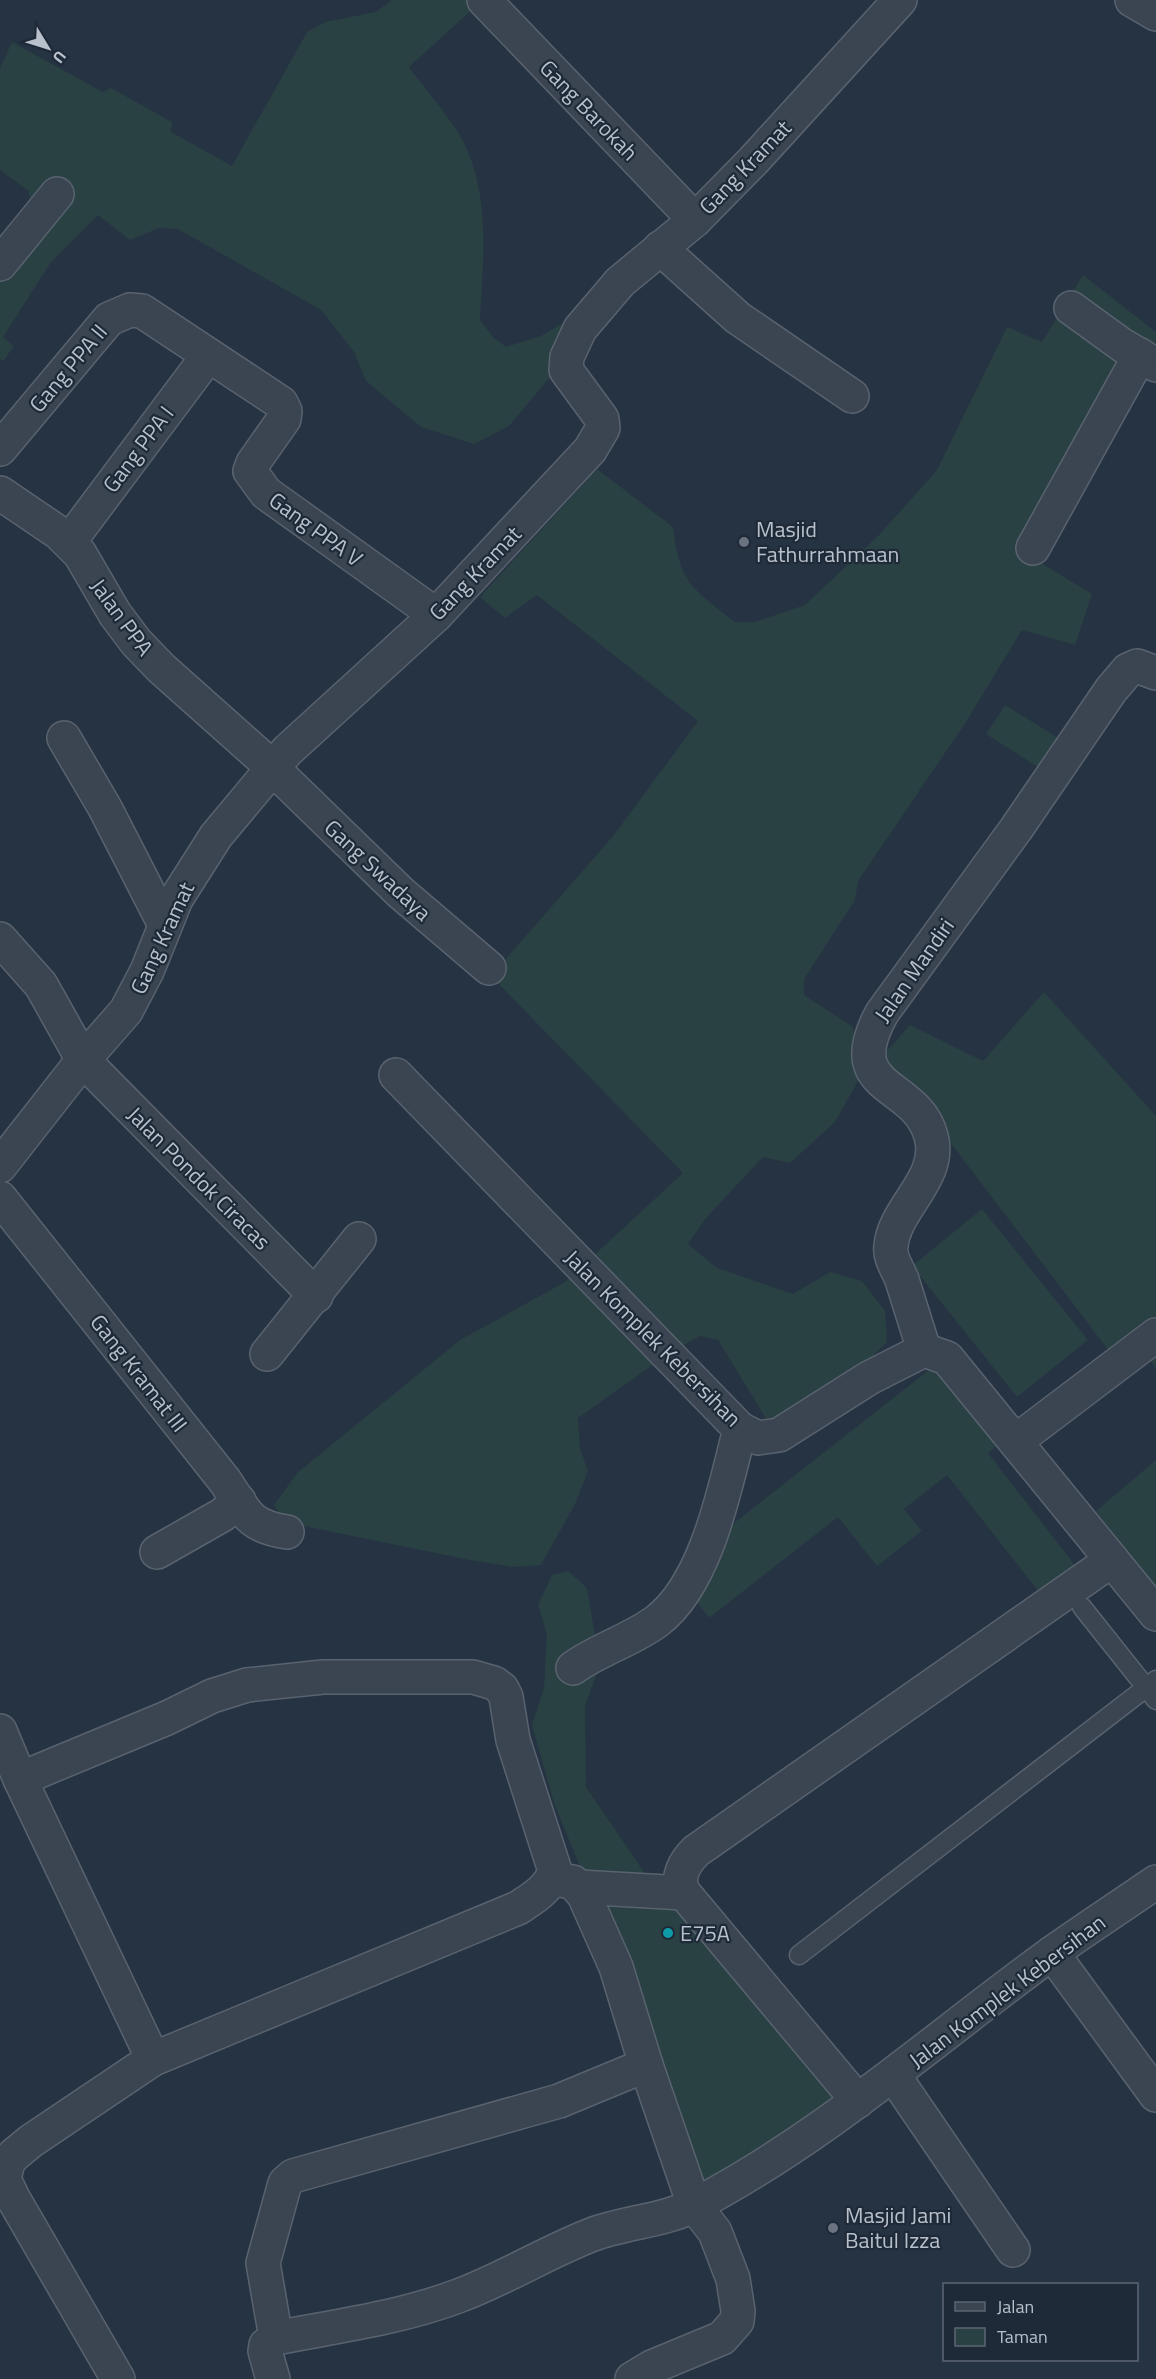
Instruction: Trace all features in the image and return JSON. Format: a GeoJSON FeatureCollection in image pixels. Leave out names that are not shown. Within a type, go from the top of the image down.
{"type":"FeatureCollection","features":[{"type":"Feature","properties":{"kind":"street","name":"Gang Barokah"},"geometry":{"type":"LineString","coordinates":[[484,0],[695,220]]}},
{"type":"Feature","properties":{"kind":"street","name":"Gang Kramat"},"geometry":{"type":"LineString","coordinates":[[0,1166],[83,1060],[126,1011],[147,971],[164,923],[216,836],[272,768],[306,733],[436,615],[557,487],[599,437],[603,428],[602,419],[566,370],[567,357],[580,328],[620,282],[695,220],[790,121],[900,0]]}},
{"type":"Feature","properties":{"kind":"street"},"geometry":{"type":"LineString","coordinates":[[1132,0],[1156,14]]}},
{"type":"Feature","properties":{"kind":"street"},"geometry":{"type":"LineString","coordinates":[[0,264],[57,194]]}},
{"type":"Feature","properties":{"kind":"street"},"geometry":{"type":"LineString","coordinates":[[660,248],[738,318],[852,396]]}},
{"type":"Feature","properties":{"kind":"street"},"geometry":{"type":"LineString","coordinates":[[1033,548],[1148,360],[1071,308]]}},
{"type":"Feature","properties":{"kind":"street","name":"Gang PPA II"},"geometry":{"type":"LineString","coordinates":[[0,449],[94,334],[109,319],[121,313],[142,311],[208,356]]}},
{"type":"Feature","properties":{"kind":"street","name":"Gang PPA V"},"geometry":{"type":"LineString","coordinates":[[208,356],[281,403],[285,411],[284,419],[253,463],[250,471],[266,493],[436,615]]}},
{"type":"Feature","properties":{"kind":"street","name":"Gang PPA I"},"geometry":{"type":"LineString","coordinates":[[69,542],[208,356]]}},
{"type":"Feature","properties":{"kind":"street","name":"Jalan PPA"},"geometry":{"type":"LineString","coordinates":[[0,493],[69,542],[80,554],[136,642],[161,668],[272,768]]}},
{"type":"Feature","properties":{"kind":"street","name":"Jalan Mandiri"},"geometry":{"type":"LineString","coordinates":[[924,1350],[895,1266],[891,1244],[931,1162],[932,1139],[921,1117],[872,1071],[867,1049],[870,1035],[882,1013],[1016,829],[1111,690],[1128,670],[1137,666],[1156,673]]}},
{"type":"Feature","properties":{"kind":"street"},"geometry":{"type":"LineString","coordinates":[[64,738],[105,808],[164,923]]}},
{"type":"Feature","properties":{"kind":"street","name":"Gang Swadaya"},"geometry":{"type":"LineString","coordinates":[[272,768],[401,893],[489,968]]}},
{"type":"Feature","properties":{"kind":"street","name":"Jalan Pondok Ciracas"},"geometry":{"type":"LineString","coordinates":[[0,939],[41,985],[83,1060],[316,1296]]}},
{"type":"Feature","properties":{"kind":"street","name":"Jalan Komplek Kebersihan"},"geometry":{"type":"LineString","coordinates":[[396,1075],[740,1429],[758,1438],[779,1435],[869,1378],[924,1350]]}},
{"type":"Feature","properties":{"kind":"street","name":"Gang Kramat III"},"geometry":{"type":"LineString","coordinates":[[0,1198],[238,1501],[251,1521],[266,1529],[287,1533]]}},
{"type":"Feature","properties":{"kind":"street"},"geometry":{"type":"LineString","coordinates":[[267,1354],[316,1296],[359,1239]]}},
{"type":"Feature","properties":{"kind":"street"},"geometry":{"type":"LineString","coordinates":[[1016,1441],[1156,1335]]}},
{"type":"Feature","properties":{"kind":"street"},"geometry":{"type":"LineString","coordinates":[[924,1350],[946,1358],[1156,1614]]}},
{"type":"Feature","properties":{"kind":"street"},"geometry":{"type":"LineString","coordinates":[[573,1668],[657,1621],[681,1598],[714,1524],[732,1470],[740,1429]]}},
{"type":"Feature","properties":{"kind":"street"},"geometry":{"type":"LineString","coordinates":[[157,1552],[222,1515],[238,1501]]}},
{"type":"Feature","properties":{"kind":"street"},"geometry":{"type":"LineString","coordinates":[[858,2101],[684,1893],[680,1887],[685,1862],[696,1851],[1112,1560]]}},
{"type":"Feature","properties":{"kind":"street"},"geometry":{"type":"LineString","coordinates":[[20,1779],[167,1718],[212,1696],[247,1685],[324,1677],[473,1677],[494,1683],[502,1689],[507,1697],[513,1740],[555,1871],[566,1883],[616,1967],[646,2065],[694,2205],[715,2232],[733,2279],[738,2300],[737,2320],[722,2338],[647,2375]]}},
{"type":"Feature","properties":{"kind":"street"},"geometry":{"type":"LineString","coordinates":[[0,1731],[20,1779],[153,2059]]}},
{"type":"Feature","properties":{"kind":"street","name":"Jalan Komplek Kebersihan"},"geometry":{"type":"LineString","coordinates":[[276,2338],[392,2316],[455,2297],[497,2281],[541,2256],[594,2234],[694,2205],[752,2172],[894,2076],[1052,1953],[1156,1882]]}},
{"type":"Feature","properties":{"kind":"street"},"geometry":{"type":"LineString","coordinates":[[118,2379],[13,2198],[4,2179],[4,2157],[153,2059],[478,1927],[518,1908],[540,1893],[566,1883],[684,1893]]}},
{"type":"Feature","properties":{"kind":"street"},"geometry":{"type":"LineString","coordinates":[[1052,1953],[1156,2095]]}},
{"type":"Feature","properties":{"kind":"street"},"geometry":{"type":"LineString","coordinates":[[273,2379],[265,2351],[266,2344],[276,2338],[264,2263],[285,2183],[293,2176],[560,2101],[646,2065]]}},
{"type":"Feature","properties":{"kind":"street"},"geometry":{"type":"LineString","coordinates":[[894,2076],[1013,2250]]}},
{"type":"Feature","properties":{"kind":"lane"},"geometry":{"type":"LineString","coordinates":[[799,1954],[1153,1689],[1082,1606]]}},
{"type":"Feature","properties":{"kind":"green space"},"geometry":{"type":"Polygon","coordinates":[[[392,0],[473,0],[477,5],[409,67],[459,134],[470,156],[477,178],[483,225],[480,320],[494,338],[506,347],[541,336],[576,315],[588,332],[509,426],[474,444],[421,427],[366,381],[354,352],[321,310],[178,229],[159,228],[130,240],[98,215],[51,262],[3,337],[14,346],[3,361],[0,359],[0,275],[32,231],[29,191],[0,170],[0,68],[12,42],[103,92],[111,88],[172,122],[171,132],[232,166],[307,32],[325,22],[376,12],[392,0]]]}},
{"type":"Feature","properties":{"kind":"green space"},"geometry":{"type":"Polygon","coordinates":[[[1083,275],[1156,332],[1156,341],[1065,500],[1038,561],[1092,594],[1075,645],[1022,630],[964,725],[858,881],[855,900],[804,979],[804,995],[853,1027],[858,1081],[835,1122],[790,1163],[763,1157],[706,1218],[688,1244],[717,1268],[793,1294],[830,1272],[862,1281],[885,1311],[887,1342],[831,1397],[773,1430],[718,1340],[700,1336],[665,1356],[578,1418],[580,1449],[588,1471],[575,1504],[541,1565],[513,1567],[470,1560],[284,1522],[274,1505],[297,1473],[460,1340],[565,1282],[683,1173],[491,976],[614,835],[698,721],[537,595],[505,618],[480,597],[597,469],[673,527],[680,561],[690,583],[708,601],[735,622],[755,622],[805,605],[879,535],[937,470],[1007,327],[1042,342],[1083,275]]]}},
{"type":"Feature","properties":{"kind":"green space"},"geometry":{"type":"Polygon","coordinates":[[[1005,705],[1060,739],[1041,769],[986,734],[1005,705]]]}},
{"type":"Feature","properties":{"kind":"green space"},"geometry":{"type":"Polygon","coordinates":[[[1044,992],[1156,1116],[1156,1369],[1134,1337],[1109,1351],[953,1146],[879,1060],[910,1025],[983,1061],[1044,992]]]}},
{"type":"Feature","properties":{"kind":"green space"},"geometry":{"type":"Polygon","coordinates":[[[982,1209],[1088,1340],[1017,1397],[912,1266],[982,1209]]]}},
{"type":"Feature","properties":{"kind":"green space"},"geometry":{"type":"Polygon","coordinates":[[[943,1359],[1005,1439],[988,1453],[1078,1569],[1043,1597],[947,1475],[904,1509],[922,1531],[877,1566],[838,1517],[709,1618],[673,1571],[943,1359]]]}},
{"type":"Feature","properties":{"kind":"green space"},"geometry":{"type":"Polygon","coordinates":[[[1156,1460],[1156,1590],[1096,1511],[1156,1460]]]}},
{"type":"Feature","properties":{"kind":"green space"},"geometry":{"type":"Polygon","coordinates":[[[568,1571],[587,1588],[600,1665],[585,1706],[586,1787],[659,1894],[694,1914],[797,2042],[837,2102],[703,2193],[636,2004],[554,1803],[532,1725],[544,1688],[547,1634],[538,1605],[552,1575],[568,1571]]]}},
{"type":"Feature","properties":{"kind":"place","name":"Masjid Fathurrahmaan"},"geometry":{"type":"Point","coordinates":[744,542]}},
{"type":"Feature","properties":{"kind":"place","name":"E75A"},"geometry":{"type":"Point","coordinates":[668,1933]}},
{"type":"Feature","properties":{"kind":"place","name":"Masjid Jami Baitul Izza"},"geometry":{"type":"Point","coordinates":[833,2228]}}]}
